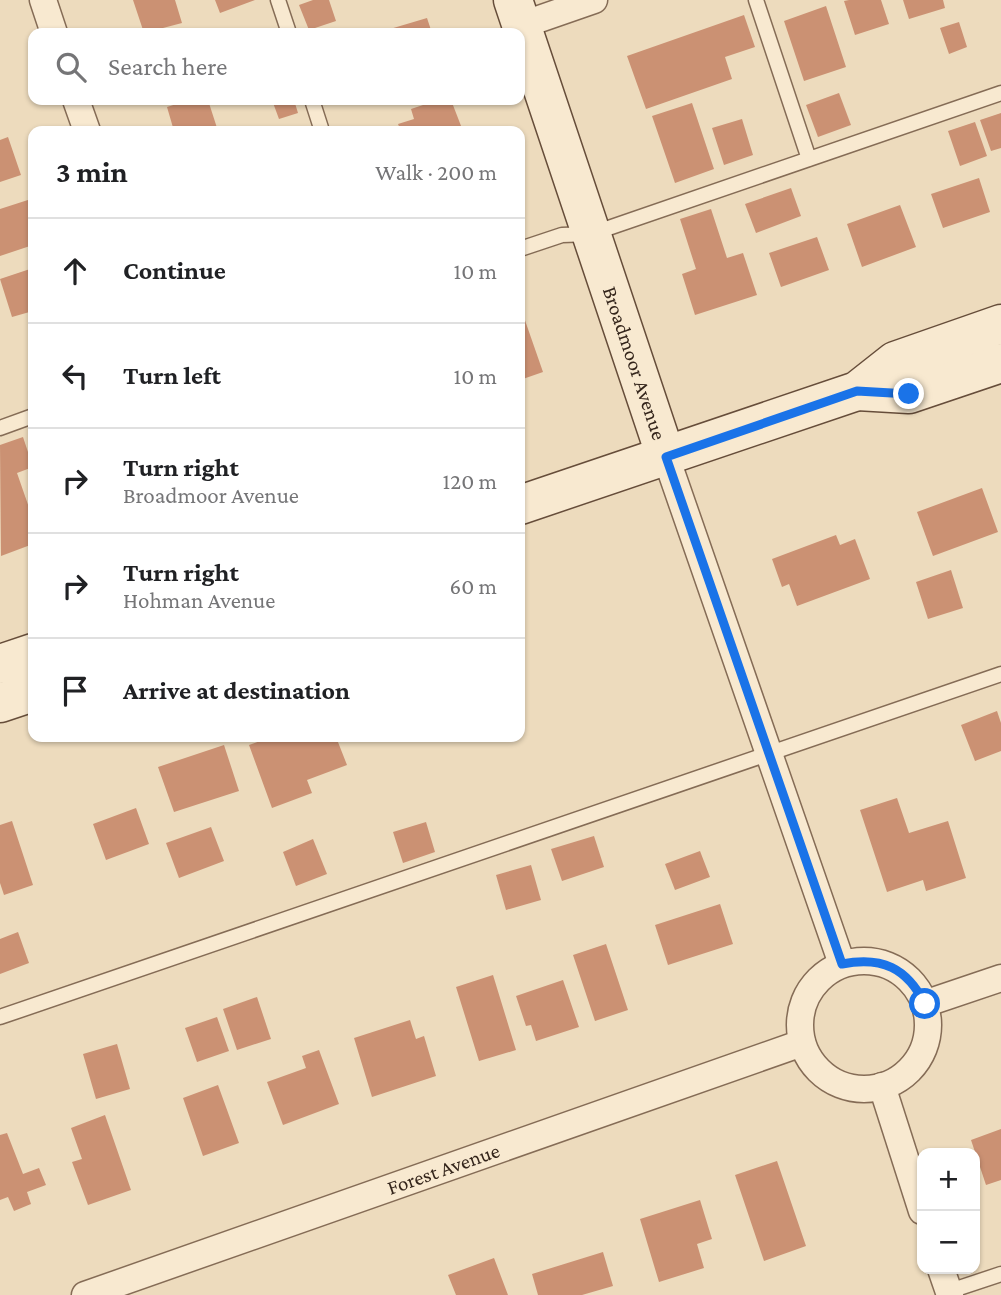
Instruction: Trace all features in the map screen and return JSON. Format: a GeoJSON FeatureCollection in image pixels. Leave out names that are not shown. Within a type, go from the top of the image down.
{"type":"FeatureCollection","features":[{"type":"Feature","properties":{"kind":"main road","name":"Broadmoor Avenue"},"geometry":{"type":"LineString","coordinates":[[525,33],[666,457]]}},
{"type":"Feature","properties":{"kind":"main road"},"geometry":{"type":"LineString","coordinates":[[525,503],[857,391],[895,361],[1001,324]]}},
{"type":"Feature","properties":{"kind":"main road"},"geometry":{"type":"LineString","coordinates":[[857,391],[909,394],[1001,363]]}},
{"type":"Feature","properties":{"kind":"main road"},"geometry":{"type":"LineString","coordinates":[[0,664],[28,655]]}},
{"type":"Feature","properties":{"kind":"main road"},"geometry":{"type":"LineString","coordinates":[[0,703],[28,694]]}},
{"type":"Feature","properties":{"kind":"street"},"geometry":{"type":"LineString","coordinates":[[43,0],[52,28]]}},
{"type":"Feature","properties":{"kind":"street"},"geometry":{"type":"LineString","coordinates":[[518,12],[593,0]]}},
{"type":"Feature","properties":{"kind":"street"},"geometry":{"type":"LineString","coordinates":[[78,105],[85,126]]}},
{"type":"Feature","properties":{"kind":"street","name":"Broadmoor Avenue"},"geometry":{"type":"LineString","coordinates":[[666,457],[842,964]]}},
{"type":"Feature","properties":{"kind":"street"},"geometry":{"type":"LineString","coordinates":[[859,960],[876,961],[892,967],[906,976],[925,1004],[928,1025],[925,1045],[915,1063],[901,1077],[882,1086],[862,1089],[842,1085],[825,1076],[811,1061],[802,1043],[799,1023],[803,1004],[811,987],[825,973],[842,964],[859,960]]}},
{"type":"Feature","properties":{"kind":"street"},"geometry":{"type":"LineString","coordinates":[[925,1004],[1001,978]]}},
{"type":"Feature","properties":{"kind":"street","name":"Forest Avenue"},"geometry":{"type":"LineString","coordinates":[[85,1295],[802,1043]]}},
{"type":"Feature","properties":{"kind":"street"},"geometry":{"type":"LineString","coordinates":[[882,1086],[917,1195]]}},
{"type":"Feature","properties":{"kind":"lane"},"geometry":{"type":"LineString","coordinates":[[278,0],[287,28]]}},
{"type":"Feature","properties":{"kind":"lane"},"geometry":{"type":"LineString","coordinates":[[756,0],[808,159]]}},
{"type":"Feature","properties":{"kind":"lane"},"geometry":{"type":"LineString","coordinates":[[525,247],[562,235],[591,234],[1001,93]]}},
{"type":"Feature","properties":{"kind":"lane"},"geometry":{"type":"LineString","coordinates":[[314,105],[320,126]]}},
{"type":"Feature","properties":{"kind":"lane"},"geometry":{"type":"LineString","coordinates":[[0,428],[28,418]]}},
{"type":"Feature","properties":{"kind":"lane"},"geometry":{"type":"LineString","coordinates":[[0,1017],[1001,674]]}},
{"type":"Feature","properties":{"kind":"lane"},"geometry":{"type":"LineString","coordinates":[[945,1288],[1001,1274]]}},
{"type":"Feature","properties":{"kind":"building"},"geometry":{"type":"Polygon","coordinates":[[[133,0],[175,0],[182,23],[163,28],[142,28],[133,0]]]}},
{"type":"Feature","properties":{"kind":"building"},"geometry":{"type":"Polygon","coordinates":[[[215,0],[255,0],[220,13],[215,0]]]}},
{"type":"Feature","properties":{"kind":"building"},"geometry":{"type":"Polygon","coordinates":[[[313,0],[329,0],[336,21],[308,28],[299,5],[313,0]]]}},
{"type":"Feature","properties":{"kind":"building"},"geometry":{"type":"Polygon","coordinates":[[[881,0],[889,24],[855,35],[844,1],[881,0]]]}},
{"type":"Feature","properties":{"kind":"building"},"geometry":{"type":"Polygon","coordinates":[[[903,0],[943,0],[945,8],[909,19],[903,0]]]}},
{"type":"Feature","properties":{"kind":"building"},"geometry":{"type":"Polygon","coordinates":[[[826,6],[846,67],[804,81],[784,21],[826,6]]]}},
{"type":"Feature","properties":{"kind":"building"},"geometry":{"type":"Polygon","coordinates":[[[744,15],[755,47],[725,57],[732,79],[646,109],[627,56],[744,15]]]}},
{"type":"Feature","properties":{"kind":"building"},"geometry":{"type":"Polygon","coordinates":[[[427,18],[430,28],[393,28],[427,18]]]}},
{"type":"Feature","properties":{"kind":"building"},"geometry":{"type":"Polygon","coordinates":[[[959,22],[967,47],[949,54],[940,28],[959,22]]]}},
{"type":"Feature","properties":{"kind":"building"},"geometry":{"type":"Polygon","coordinates":[[[839,93],[851,125],[818,137],[806,105],[839,93]]]}},
{"type":"Feature","properties":{"kind":"building"},"geometry":{"type":"Polygon","coordinates":[[[692,103],[714,169],[675,183],[652,116],[692,103]]]}},
{"type":"Feature","properties":{"kind":"building"},"geometry":{"type":"Polygon","coordinates":[[[210,105],[216,126],[173,126],[167,107],[210,105]]]}},
{"type":"Feature","properties":{"kind":"building"},"geometry":{"type":"Polygon","coordinates":[[[274,105],[296,105],[298,113],[279,119],[274,105]]]}},
{"type":"Feature","properties":{"kind":"building"},"geometry":{"type":"Polygon","coordinates":[[[423,105],[453,105],[461,126],[399,126],[398,124],[414,119],[411,109],[423,105]]]}},
{"type":"Feature","properties":{"kind":"building"},"geometry":{"type":"Polygon","coordinates":[[[1001,113],[1001,148],[991,151],[980,120],[1001,113]]]}},
{"type":"Feature","properties":{"kind":"building"},"geometry":{"type":"Polygon","coordinates":[[[742,119],[753,155],[724,165],[712,128],[742,119]]]}},
{"type":"Feature","properties":{"kind":"building"},"geometry":{"type":"Polygon","coordinates":[[[975,122],[987,156],[960,166],[948,131],[975,122]]]}},
{"type":"Feature","properties":{"kind":"building"},"geometry":{"type":"Polygon","coordinates":[[[8,137],[21,175],[0,182],[0,140],[8,137]]]}},
{"type":"Feature","properties":{"kind":"building"},"geometry":{"type":"Polygon","coordinates":[[[979,178],[990,212],[943,228],[931,194],[979,178]]]}},
{"type":"Feature","properties":{"kind":"building"},"geometry":{"type":"Polygon","coordinates":[[[791,188],[801,216],[756,233],[745,204],[791,188]]]}},
{"type":"Feature","properties":{"kind":"building"},"geometry":{"type":"Polygon","coordinates":[[[28,200],[28,247],[0,256],[0,209],[28,200]]]}},
{"type":"Feature","properties":{"kind":"building"},"geometry":{"type":"Polygon","coordinates":[[[900,205],[916,247],[862,267],[847,224],[900,205]]]}},
{"type":"Feature","properties":{"kind":"building"},"geometry":{"type":"Polygon","coordinates":[[[711,209],[727,258],[743,253],[757,295],[695,315],[682,274],[696,269],[680,219],[711,209]]]}},
{"type":"Feature","properties":{"kind":"building"},"geometry":{"type":"Polygon","coordinates":[[[817,237],[829,270],[781,287],[769,253],[817,237]]]}},
{"type":"Feature","properties":{"kind":"building"},"geometry":{"type":"Polygon","coordinates":[[[28,270],[28,312],[12,317],[0,279],[28,270]]]}},
{"type":"Feature","properties":{"kind":"building"},"geometry":{"type":"Polygon","coordinates":[[[525,320],[543,372],[525,378],[525,320]]]}},
{"type":"Feature","properties":{"kind":"building"},"geometry":{"type":"Polygon","coordinates":[[[23,437],[28,452],[28,469],[17,473],[28,505],[28,546],[1,556],[0,445],[23,437]]]}},
{"type":"Feature","properties":{"kind":"building"},"geometry":{"type":"Polygon","coordinates":[[[982,488],[998,532],[933,556],[917,512],[982,488]]]}},
{"type":"Feature","properties":{"kind":"building"},"geometry":{"type":"Polygon","coordinates":[[[836,535],[840,545],[855,539],[870,579],[797,606],[789,584],[782,587],[772,559],[836,535]]]}},
{"type":"Feature","properties":{"kind":"building"},"geometry":{"type":"Polygon","coordinates":[[[951,570],[963,608],[928,619],[916,582],[951,570]]]}},
{"type":"Feature","properties":{"kind":"building"},"geometry":{"type":"Polygon","coordinates":[[[997,711],[1001,723],[1001,751],[975,761],[961,725],[997,711]]]}},
{"type":"Feature","properties":{"kind":"building"},"geometry":{"type":"Polygon","coordinates":[[[257,742],[338,742],[347,765],[307,780],[312,793],[272,808],[249,745],[257,742]]]}},
{"type":"Feature","properties":{"kind":"building"},"geometry":{"type":"Polygon","coordinates":[[[224,745],[239,791],[174,812],[158,767],[224,745]]]}},
{"type":"Feature","properties":{"kind":"building"},"geometry":{"type":"Polygon","coordinates":[[[897,798],[909,833],[948,821],[966,878],[926,891],[923,880],[887,892],[860,810],[897,798]]]}},
{"type":"Feature","properties":{"kind":"building"},"geometry":{"type":"Polygon","coordinates":[[[136,808],[149,844],[106,860],[93,824],[136,808]]]}},
{"type":"Feature","properties":{"kind":"building"},"geometry":{"type":"Polygon","coordinates":[[[12,821],[33,885],[4,895],[0,883],[0,825],[12,821]]]}},
{"type":"Feature","properties":{"kind":"building"},"geometry":{"type":"Polygon","coordinates":[[[426,822],[435,852],[403,863],[393,832],[426,822]]]}},
{"type":"Feature","properties":{"kind":"building"},"geometry":{"type":"Polygon","coordinates":[[[211,827],[224,861],[179,878],[166,843],[211,827]]]}},
{"type":"Feature","properties":{"kind":"building"},"geometry":{"type":"Polygon","coordinates":[[[594,836],[604,867],[562,881],[551,849],[594,836]]]}},
{"type":"Feature","properties":{"kind":"building"},"geometry":{"type":"Polygon","coordinates":[[[313,839],[327,874],[296,886],[283,852],[313,839]]]}},
{"type":"Feature","properties":{"kind":"building"},"geometry":{"type":"Polygon","coordinates":[[[700,851],[710,877],[675,890],[665,864],[700,851]]]}},
{"type":"Feature","properties":{"kind":"building"},"geometry":{"type":"Polygon","coordinates":[[[531,865],[541,900],[506,910],[496,875],[531,865]]]}},
{"type":"Feature","properties":{"kind":"building"},"geometry":{"type":"Polygon","coordinates":[[[720,904],[733,944],[668,965],[655,925],[720,904]]]}},
{"type":"Feature","properties":{"kind":"building"},"geometry":{"type":"Polygon","coordinates":[[[18,932],[29,963],[0,974],[0,939],[18,932]]]}},
{"type":"Feature","properties":{"kind":"building"},"geometry":{"type":"Polygon","coordinates":[[[606,944],[628,1010],[595,1021],[573,955],[606,944]]]}},
{"type":"Feature","properties":{"kind":"building"},"geometry":{"type":"Polygon","coordinates":[[[493,975],[516,1050],[479,1061],[456,987],[493,975]]]}},
{"type":"Feature","properties":{"kind":"building"},"geometry":{"type":"Polygon","coordinates":[[[563,980],[579,1027],[536,1041],[531,1025],[526,1026],[516,996],[563,980]]]}},
{"type":"Feature","properties":{"kind":"building"},"geometry":{"type":"Polygon","coordinates":[[[257,997],[271,1039],[237,1050],[223,1009],[257,997]]]}},
{"type":"Feature","properties":{"kind":"building"},"geometry":{"type":"Polygon","coordinates":[[[217,1017],[229,1051],[197,1062],[185,1028],[217,1017]]]}},
{"type":"Feature","properties":{"kind":"building"},"geometry":{"type":"Polygon","coordinates":[[[410,1020],[416,1039],[424,1036],[436,1076],[372,1097],[354,1038],[410,1020]]]}},
{"type":"Feature","properties":{"kind":"building"},"geometry":{"type":"Polygon","coordinates":[[[117,1044],[130,1089],[96,1099],[83,1054],[117,1044]]]}},
{"type":"Feature","properties":{"kind":"building"},"geometry":{"type":"Polygon","coordinates":[[[319,1050],[339,1104],[283,1125],[267,1082],[306,1068],[302,1056],[319,1050]]]}},
{"type":"Feature","properties":{"kind":"building"},"geometry":{"type":"Polygon","coordinates":[[[218,1085],[239,1143],[203,1156],[183,1098],[218,1085]]]}},
{"type":"Feature","properties":{"kind":"building"},"geometry":{"type":"Polygon","coordinates":[[[105,1115],[131,1190],[88,1205],[72,1162],[82,1159],[71,1128],[105,1115]]]}},
{"type":"Feature","properties":{"kind":"building"},"geometry":{"type":"Polygon","coordinates":[[[1001,1129],[1001,1180],[986,1185],[980,1167],[980,1148],[974,1148],[971,1140],[1001,1129]]]}},
{"type":"Feature","properties":{"kind":"building"},"geometry":{"type":"Polygon","coordinates":[[[7,1133],[23,1174],[39,1168],[46,1185],[27,1192],[31,1204],[14,1211],[8,1197],[0,1200],[0,1135],[7,1133]]]}},
{"type":"Feature","properties":{"kind":"building"},"geometry":{"type":"Polygon","coordinates":[[[777,1161],[806,1246],[764,1261],[735,1175],[777,1161]]]}},
{"type":"Feature","properties":{"kind":"building"},"geometry":{"type":"Polygon","coordinates":[[[700,1200],[712,1239],[697,1244],[704,1268],[659,1282],[640,1219],[700,1200]]]}},
{"type":"Feature","properties":{"kind":"building"},"geometry":{"type":"Polygon","coordinates":[[[603,1252],[613,1286],[582,1295],[538,1295],[532,1274],[603,1252]]]}},
{"type":"Feature","properties":{"kind":"building"},"geometry":{"type":"Polygon","coordinates":[[[494,1258],[508,1295],[456,1295],[448,1275],[494,1258]]]}},
{"type":"Feature","properties":{"kind":"route"},"geometry":{"type":"LineString","coordinates":[[909,394],[857,391],[666,457],[842,964],[859,960],[876,961],[892,967],[906,976],[925,1004]]}}]}
